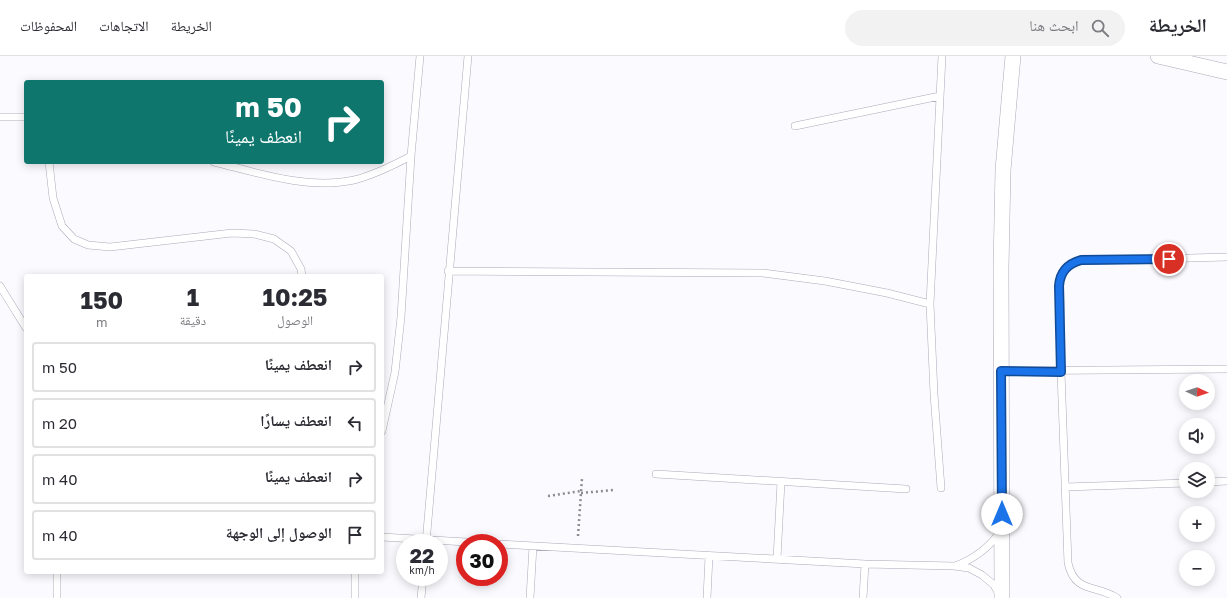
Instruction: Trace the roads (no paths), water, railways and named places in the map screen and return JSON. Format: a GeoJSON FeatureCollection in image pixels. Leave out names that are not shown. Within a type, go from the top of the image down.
{"type":"FeatureCollection","features":[{"type":"Feature","properties":{"kind":"street"},"geometry":{"type":"LineString","coordinates":[[1002,598],[1001,371],[1003,170],[1013,56]]}},
{"type":"Feature","properties":{"kind":"street"},"geometry":{"type":"LineString","coordinates":[[1158,56],[1183,59],[1227,72]]}},
{"type":"Feature","properties":{"kind":"lane"},"geometry":{"type":"LineString","coordinates":[[384,422],[395,372],[400,325],[411,156],[420,56]]}},
{"type":"Feature","properties":{"kind":"lane"},"geometry":{"type":"LineString","coordinates":[[427,534],[448,271],[468,56]]}},
{"type":"Feature","properties":{"kind":"lane"},"geometry":{"type":"LineString","coordinates":[[941,488],[934,394],[930,304],[942,56]]}},
{"type":"Feature","properties":{"kind":"lane"},"geometry":{"type":"LineString","coordinates":[[795,126],[940,96]]}},
{"type":"Feature","properties":{"kind":"lane"},"geometry":{"type":"LineString","coordinates":[[0,117],[24,117]]}},
{"type":"Feature","properties":{"kind":"lane"},"geometry":{"type":"LineString","coordinates":[[223,164],[291,180],[322,183],[353,180],[383,171],[411,156]]}},
{"type":"Feature","properties":{"kind":"lane"},"geometry":{"type":"LineString","coordinates":[[49,164],[53,198],[62,226],[74,239],[88,246],[110,247],[232,233],[254,234],[274,239],[291,251],[301,268],[302,274]]}},
{"type":"Feature","properties":{"kind":"lane"},"geometry":{"type":"LineString","coordinates":[[1117,598],[1108,592],[1084,587],[1076,581],[1070,573],[1068,563],[1061,372],[1060,277],[1065,268],[1072,262],[1081,260],[1227,257]]}},
{"type":"Feature","properties":{"kind":"lane"},"geometry":{"type":"LineString","coordinates":[[448,271],[763,273],[825,281],[887,293],[930,304]]}},
{"type":"Feature","properties":{"kind":"lane"},"geometry":{"type":"LineString","coordinates":[[0,286],[24,325]]}},
{"type":"Feature","properties":{"kind":"lane"},"geometry":{"type":"LineString","coordinates":[[1001,371],[1061,372],[1227,369]]}},
{"type":"Feature","properties":{"kind":"lane"},"geometry":{"type":"LineString","coordinates":[[656,474],[906,489]]}},
{"type":"Feature","properties":{"kind":"lane"},"geometry":{"type":"LineString","coordinates":[[777,560],[781,482]]}},
{"type":"Feature","properties":{"kind":"lane"},"geometry":{"type":"LineString","coordinates":[[1215,482],[1227,482]]}},
{"type":"Feature","properties":{"kind":"lane"},"geometry":{"type":"LineString","coordinates":[[1065,487],[1179,483]]}},
{"type":"Feature","properties":{"kind":"lane"},"geometry":{"type":"LineString","coordinates":[[954,566],[969,560],[982,552],[994,541],[1002,528]]}},
{"type":"Feature","properties":{"kind":"lane"},"geometry":{"type":"LineString","coordinates":[[384,537],[396,539]]}},
{"type":"Feature","properties":{"kind":"lane"},"geometry":{"type":"LineString","coordinates":[[508,545],[777,560],[954,566],[969,568],[982,575],[994,585],[1002,598]]}},
{"type":"Feature","properties":{"kind":"lane"},"geometry":{"type":"LineString","coordinates":[[530,598],[533,546]]}},
{"type":"Feature","properties":{"kind":"lane"},"geometry":{"type":"LineString","coordinates":[[707,598],[709,556]]}},
{"type":"Feature","properties":{"kind":"lane"},"geometry":{"type":"LineString","coordinates":[[863,598],[865,564]]}},
{"type":"Feature","properties":{"kind":"lane"},"geometry":{"type":"LineString","coordinates":[[57,574],[57,598]]}},
{"type":"Feature","properties":{"kind":"lane"},"geometry":{"type":"LineString","coordinates":[[355,574],[355,598]]}},
{"type":"Feature","properties":{"kind":"lane"},"geometry":{"type":"LineString","coordinates":[[421,598],[422,586]]}}]}
